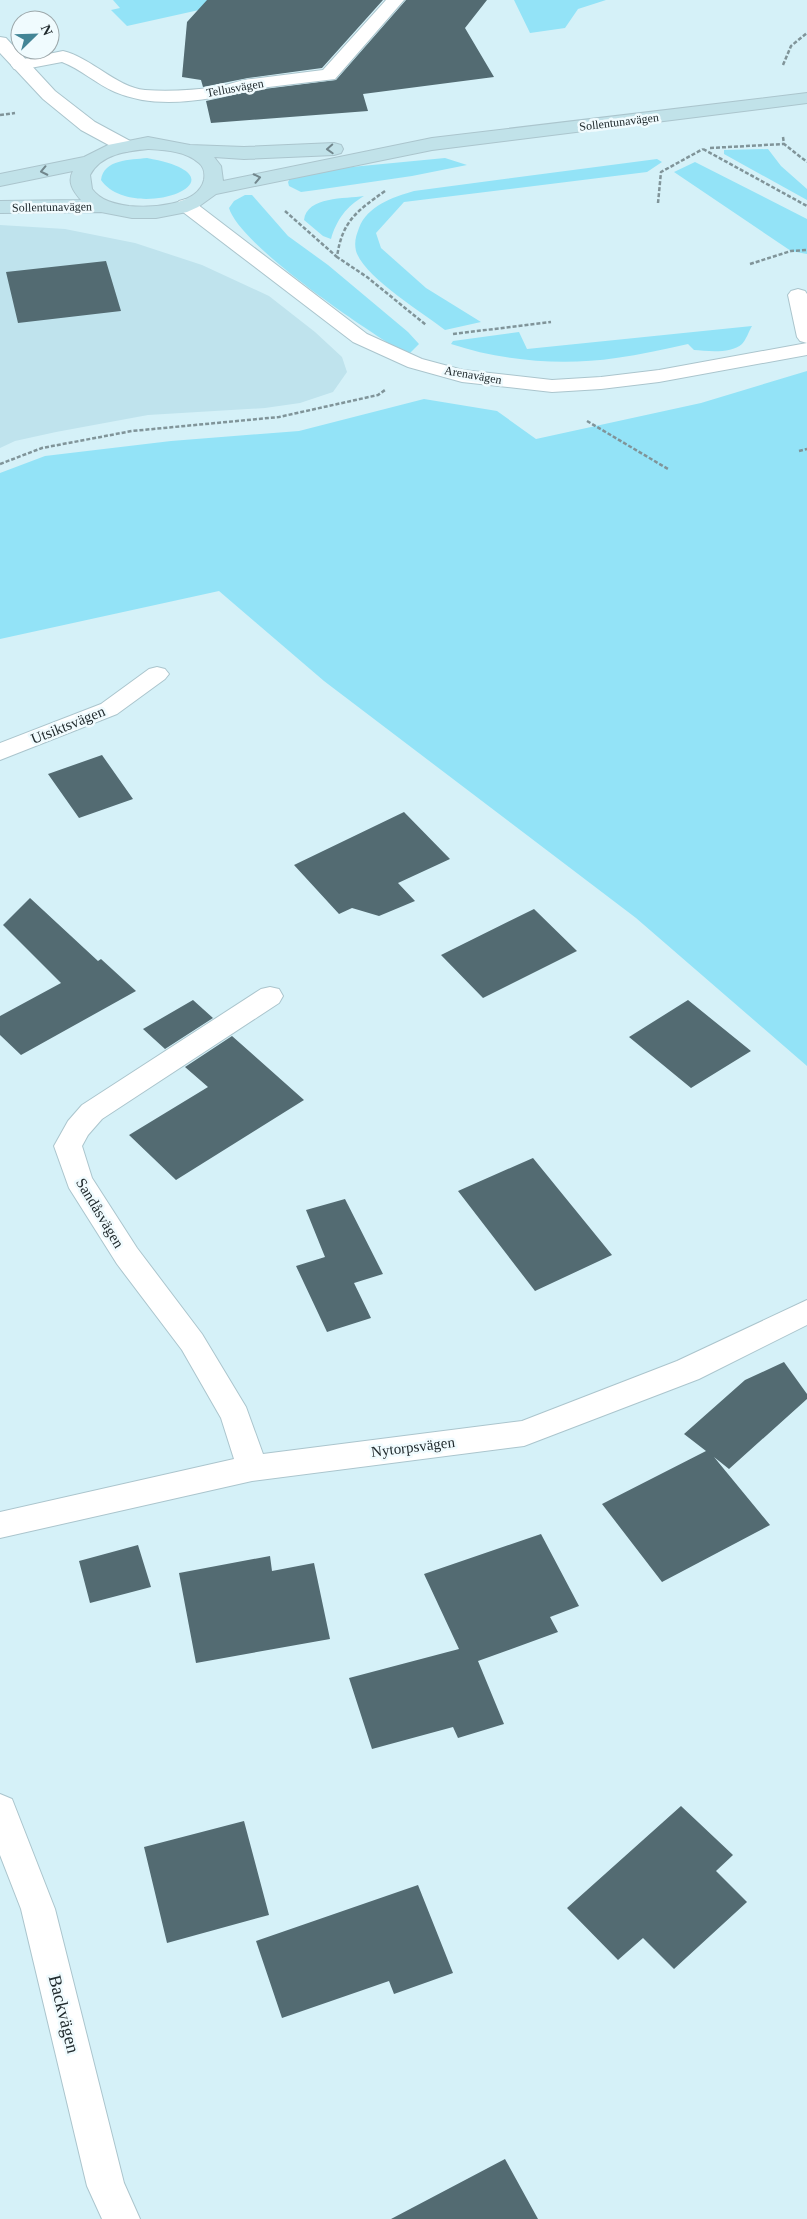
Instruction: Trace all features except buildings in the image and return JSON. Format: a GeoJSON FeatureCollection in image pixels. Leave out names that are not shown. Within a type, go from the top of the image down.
{"type":"FeatureCollection","features":[{"type":"Feature","properties":{"kind":"street","name":"Tellusvägen"},"geometry":{"type":"LineString","coordinates":[[20,65],[63,56],[74,60],[120,88],[141,95],[170,96],[219,92],[252,84],[329,75],[395,0]]}},
{"type":"Feature","properties":{"kind":"street"},"geometry":{"type":"LineString","coordinates":[[0,42],[56,101],[88,126],[125,146]]}},
{"type":"Feature","properties":{"kind":"street","name":"Sollentunavägen"},"geometry":{"type":"LineString","coordinates":[[89,162],[105,152],[125,146],[148,143],[164,144],[191,150],[244,153],[432,144],[807,98]]}},
{"type":"Feature","properties":{"kind":"street","name":"Sollentunavägen"},"geometry":{"type":"LineString","coordinates":[[210,189],[432,144]]}},
{"type":"Feature","properties":{"kind":"street"},"geometry":{"type":"LineString","coordinates":[[89,162],[80,174],[79,186],[88,198],[123,212],[145,213],[166,211],[186,205],[200,198],[210,189],[214,180],[214,170],[206,159],[191,150]]}},
{"type":"Feature","properties":{"kind":"street"},"geometry":{"type":"LineString","coordinates":[[0,180],[89,162]]}},
{"type":"Feature","properties":{"kind":"street","name":"Arenavägen"},"geometry":{"type":"LineString","coordinates":[[186,205],[360,338],[415,363],[462,376],[552,386],[601,383],[659,376],[807,349]]}},
{"type":"Feature","properties":{"kind":"street","name":"Sollentunavägen"},"geometry":{"type":"LineString","coordinates":[[0,207],[104,206]]}},
{"type":"Feature","properties":{"kind":"street"},"geometry":{"type":"LineString","coordinates":[[798,295],[807,337]]}},
{"type":"Feature","properties":{"kind":"street","name":"Utsiktsvägen"},"geometry":{"type":"LineString","coordinates":[[0,752],[109,709],[157,674]]}},
{"type":"Feature","properties":{"kind":"street","name":"Sandåsvägen"},"geometry":{"type":"LineString","coordinates":[[252,1468],[235,1416],[192,1342],[126,1256],[78,1180],[68,1146],[78,1128],[92,1112],[270,996]]}},
{"type":"Feature","properties":{"kind":"street","name":"Nytorpsvägen"},"geometry":{"type":"LineString","coordinates":[[0,1525],[252,1468],[524,1433],[688,1370],[807,1312]]}},
{"type":"Feature","properties":{"kind":"street","name":"Backvägen"},"geometry":{"type":"LineString","coordinates":[[0,1810],[38,1909],[106,2186],[121,2219]]}},
{"type":"Feature","properties":{"kind":"path"},"geometry":{"type":"LineString","coordinates":[[781,74],[785,55],[797,37],[807,33]]}},
{"type":"Feature","properties":{"kind":"path"},"geometry":{"type":"LineString","coordinates":[[783,135],[784,144]]}},
{"type":"Feature","properties":{"kind":"path"},"geometry":{"type":"LineString","coordinates":[[693,150],[784,144],[807,162]]}},
{"type":"Feature","properties":{"kind":"path"},"geometry":{"type":"LineString","coordinates":[[658,202],[661,172],[703,149]]}},
{"type":"Feature","properties":{"kind":"path"},"geometry":{"type":"LineString","coordinates":[[703,149],[807,206]]}},
{"type":"Feature","properties":{"kind":"path"},"geometry":{"type":"LineString","coordinates":[[386,191],[348,220],[340,236],[337,257],[367,277],[439,335]]}},
{"type":"Feature","properties":{"kind":"path"},"geometry":{"type":"LineString","coordinates":[[750,264],[792,250],[807,250]]}},
{"type":"Feature","properties":{"kind":"path"},"geometry":{"type":"LineString","coordinates":[[0,464],[42,448],[123,433],[279,417],[378,395],[415,363],[439,335],[551,322]]}},
{"type":"Feature","properties":{"kind":"path"},"geometry":{"type":"LineString","coordinates":[[582,418],[619,442],[668,469]]}},
{"type":"Feature","properties":{"kind":"path"},"geometry":{"type":"LineString","coordinates":[[798,452],[807,449]]}},
{"type":"Feature","properties":{"kind":"shaded area"},"geometry":{"type":"Polygon","coordinates":[[[113,0],[317,0],[199,10],[127,26],[111,10],[120,8],[113,0]]]}},
{"type":"Feature","properties":{"kind":"shaded area"},"geometry":{"type":"Polygon","coordinates":[[[514,0],[606,0],[578,9],[565,28],[530,33],[514,0]]]}},
{"type":"Feature","properties":{"kind":"shaded area"},"geometry":{"type":"Polygon","coordinates":[[[768,149],[781,166],[807,189],[807,200],[724,154],[724,150],[768,149]]]}},
{"type":"Feature","properties":{"kind":"shaded area"},"geometry":{"type":"Polygon","coordinates":[[[147,158],[178,167],[191,176],[189,186],[177,193],[158,198],[137,198],[116,193],[101,180],[103,173],[112,164],[126,160],[147,158]]]}},
{"type":"Feature","properties":{"kind":"shaded area"},"geometry":{"type":"Polygon","coordinates":[[[445,158],[467,165],[412,176],[301,192],[289,186],[288,182],[290,179],[341,168],[445,158]]]}},
{"type":"Feature","properties":{"kind":"shaded area"},"geometry":{"type":"Polygon","coordinates":[[[657,159],[662,162],[647,172],[404,202],[376,233],[381,248],[426,288],[481,322],[445,330],[382,283],[361,261],[356,251],[355,242],[357,234],[368,214],[382,203],[406,193],[657,159]]]}},
{"type":"Feature","properties":{"kind":"shaded area"},"geometry":{"type":"Polygon","coordinates":[[[695,162],[807,219],[807,254],[791,251],[674,172],[695,162]]]}},
{"type":"Feature","properties":{"kind":"shaded area"},"geometry":{"type":"Polygon","coordinates":[[[245,195],[252,195],[288,236],[328,265],[408,332],[419,344],[408,355],[308,288],[280,265],[256,244],[238,224],[229,208],[234,201],[245,195]]]}},
{"type":"Feature","properties":{"kind":"shaded area"},"geometry":{"type":"Polygon","coordinates":[[[364,196],[343,214],[336,225],[331,239],[323,236],[304,220],[307,212],[319,203],[328,200],[364,196]]]}},
{"type":"Feature","properties":{"kind":"shaded area"},"geometry":{"type":"Polygon","coordinates":[[[0,225],[65,229],[135,243],[202,265],[269,296],[315,332],[342,357],[347,372],[333,392],[300,403],[265,408],[148,415],[15,441],[0,448],[0,225]]]}},
{"type":"Feature","properties":{"kind":"shaded area"},"geometry":{"type":"Polygon","coordinates":[[[752,326],[742,344],[732,349],[719,351],[694,350],[688,344],[634,355],[575,362],[511,358],[451,344],[453,341],[519,332],[527,349],[752,326]]]}},
{"type":"Feature","properties":{"kind":"shaded area"},"geometry":{"type":"Polygon","coordinates":[[[807,371],[807,1066],[636,918],[324,681],[219,591],[0,639],[0,473],[45,456],[171,441],[299,431],[424,399],[497,411],[536,439],[701,403],[807,371]]]}}]}
